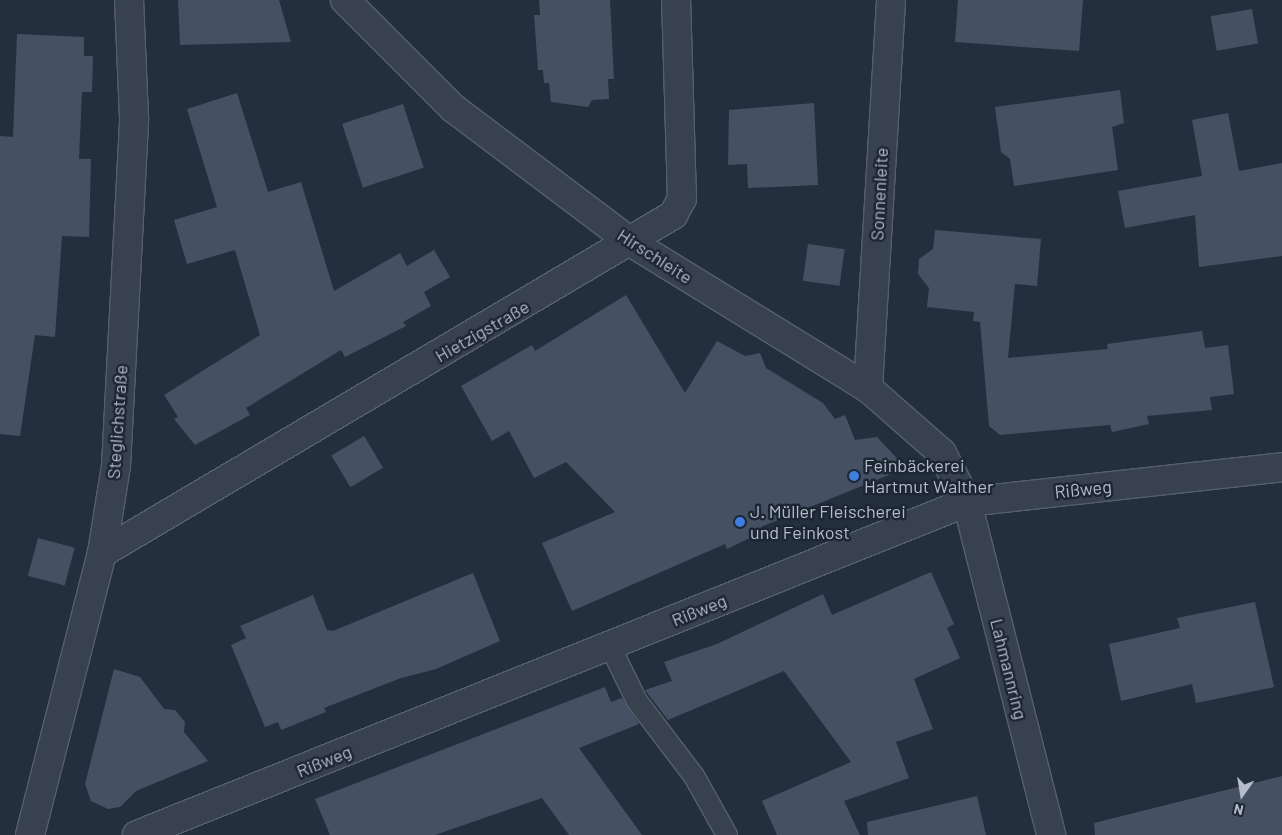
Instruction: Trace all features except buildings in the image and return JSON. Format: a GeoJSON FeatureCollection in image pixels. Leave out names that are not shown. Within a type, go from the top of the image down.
{"type":"FeatureCollection","features":[{"type":"Feature","properties":{"kind":"street","name":"Steglichstraße"},"geometry":{"type":"LineString","coordinates":[[30,835],[102,553],[116,466],[134,118],[129,0]]}},
{"type":"Feature","properties":{"kind":"street","name":"Hirschleite"},"geometry":{"type":"LineString","coordinates":[[345,0],[453,108],[632,243],[868,388],[942,453],[966,502]]}},
{"type":"Feature","properties":{"kind":"street","name":"Hietzigstraße"},"geometry":{"type":"LineString","coordinates":[[102,553],[632,243],[673,215],[682,199],[676,0]]}},
{"type":"Feature","properties":{"kind":"street","name":"Sonnenleite"},"geometry":{"type":"LineString","coordinates":[[868,388],[891,0]]}},
{"type":"Feature","properties":{"kind":"street","name":"Rißweg"},"geometry":{"type":"LineString","coordinates":[[137,835],[966,502],[1282,467]]}},
{"type":"Feature","properties":{"kind":"street","name":"Lahmannring"},"geometry":{"type":"LineString","coordinates":[[966,502],[1051,835]]}},
{"type":"Feature","properties":{"kind":"lane"},"geometry":{"type":"LineString","coordinates":[[610,646],[637,701],[694,776],[727,835]]}},
{"type":"Feature","properties":{"kind":"place","name":"Feinbäckerei Hartmut Walther"},"geometry":{"type":"Point","coordinates":[854,476]}},
{"type":"Feature","properties":{"kind":"place","name":"J. Müller Fleischerei und Feinkost"},"geometry":{"type":"Point","coordinates":[740,522]}}]}
